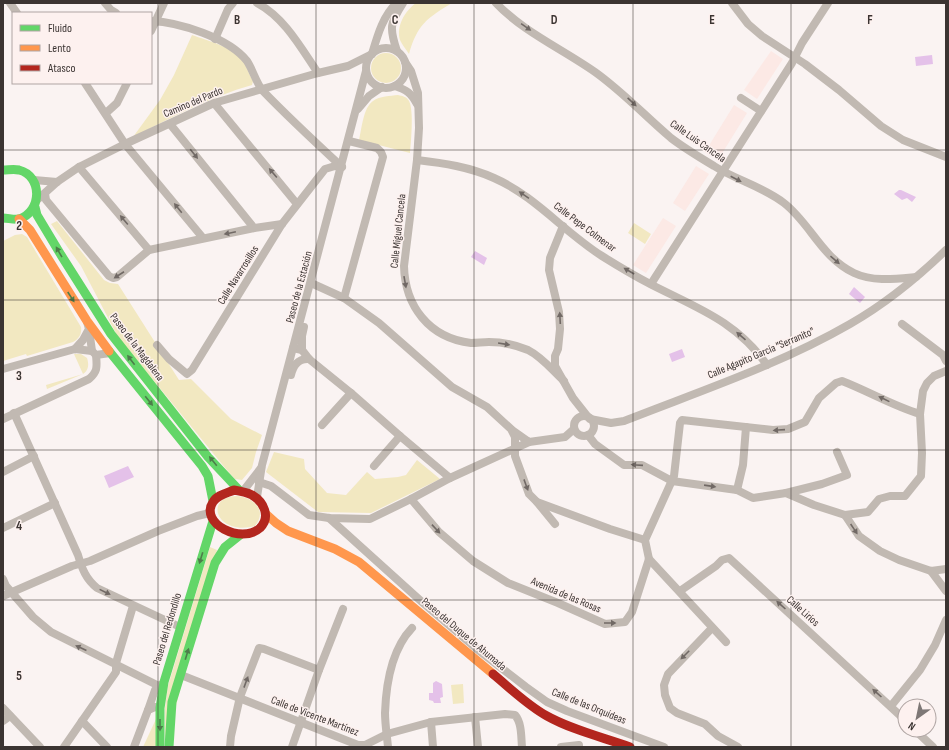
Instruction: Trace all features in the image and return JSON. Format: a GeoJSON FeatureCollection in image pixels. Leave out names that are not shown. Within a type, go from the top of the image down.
{"type":"FeatureCollection","features":[{"type":"Feature","properties":{"kind":"main road"},"geometry":{"type":"LineString","coordinates":[[3,170],[12,168],[20,170],[28,174],[34,180]]}},
{"type":"Feature","properties":{"kind":"main road","name":"Paseo de la Magdalena"},"geometry":{"type":"LineString","coordinates":[[34,180],[38,193],[36,203],[37,215],[74,278],[103,322],[134,365],[228,480],[242,490]]}},
{"type":"Feature","properties":{"kind":"main road"},"geometry":{"type":"LineString","coordinates":[[5,220],[19,219],[28,215],[36,203]]}},
{"type":"Feature","properties":{"kind":"main road"},"geometry":{"type":"LineString","coordinates":[[19,219],[30,230],[88,325],[202,466],[208,476],[213,501]]}},
{"type":"Feature","properties":{"kind":"main road"},"geometry":{"type":"LineString","coordinates":[[242,490],[257,497],[265,507],[266,514],[265,520],[260,528],[255,532],[240,535],[228,531],[211,517],[210,506],[213,501],[223,493],[242,490]]}},
{"type":"Feature","properties":{"kind":"main road","name":"Paseo del Duque de Ahumada"},"geometry":{"type":"LineString","coordinates":[[266,514],[288,531],[335,549],[359,562],[376,574],[519,696],[545,715],[561,723],[630,747]]}},
{"type":"Feature","properties":{"kind":"main road","name":"Paseo del Redondillo"},"geometry":{"type":"LineString","coordinates":[[160,747],[160,708],[162,684],[180,627],[211,517]]}},
{"type":"Feature","properties":{"kind":"main road","name":"Paseo del Duque de Ahumada"},"geometry":{"type":"LineString","coordinates":[[260,528],[288,531]]}},
{"type":"Feature","properties":{"kind":"main road"},"geometry":{"type":"LineString","coordinates":[[169,747],[172,702],[215,563],[228,542],[240,535]]}},
{"type":"Feature","properties":{"kind":"street"},"geometry":{"type":"LineString","coordinates":[[10,3],[15,12]]}},
{"type":"Feature","properties":{"kind":"street"},"geometry":{"type":"LineString","coordinates":[[105,3],[115,12]]}},
{"type":"Feature","properties":{"kind":"street"},"geometry":{"type":"LineString","coordinates":[[164,3],[153,21],[184,26],[228,45],[238,52],[247,62],[262,89],[342,167]]}},
{"type":"Feature","properties":{"kind":"street"},"geometry":{"type":"LineString","coordinates":[[215,39],[228,9],[233,3]]}},
{"type":"Feature","properties":{"kind":"street"},"geometry":{"type":"LineString","coordinates":[[257,3],[276,16],[288,30],[318,73]]}},
{"type":"Feature","properties":{"kind":"street"},"geometry":{"type":"LineString","coordinates":[[397,3],[393,7],[380,30],[366,65],[366,71],[374,84],[382,87],[395,86],[404,89],[412,95],[418,107]]}},
{"type":"Feature","properties":{"kind":"street"},"geometry":{"type":"LineString","coordinates":[[395,86],[403,78],[406,67],[405,62],[397,51],[391,36],[392,23],[403,3]]}},
{"type":"Feature","properties":{"kind":"street","name":"Calle Luis Cancela"},"geometry":{"type":"LineString","coordinates":[[496,3],[504,12],[526,28],[567,53],[613,85],[671,138],[722,172],[766,192],[783,202],[795,213],[825,251],[843,267],[863,277],[874,279],[892,280],[916,277]]}},
{"type":"Feature","properties":{"kind":"street"},"geometry":{"type":"LineString","coordinates":[[732,3],[748,24],[762,36],[795,57],[839,90],[882,126],[903,140],[946,157]]}},
{"type":"Feature","properties":{"kind":"street"},"geometry":{"type":"LineString","coordinates":[[651,284],[828,3]]}},
{"type":"Feature","properties":{"kind":"street"},"geometry":{"type":"LineString","coordinates":[[371,54],[384,48],[397,51]]}},
{"type":"Feature","properties":{"kind":"street","name":"Camino del Pardo"},"geometry":{"type":"LineString","coordinates":[[36,203],[57,182],[79,167],[125,144],[214,104],[318,73],[348,66],[371,54]]}},
{"type":"Feature","properties":{"kind":"street","name":"Calle Miguel Cancela"},"geometry":{"type":"LineString","coordinates":[[405,62],[411,71],[418,93],[419,128],[417,160],[404,266],[404,279],[407,292],[415,308],[426,322],[435,330],[450,338],[472,343],[491,342],[515,346],[527,350],[543,360],[548,367],[564,381]]}},
{"type":"Feature","properties":{"kind":"street","name":"Camino del Pardo"},"geometry":{"type":"LineString","coordinates":[[348,66],[366,71]]}},
{"type":"Feature","properties":{"kind":"street","name":"Paseo de la Estación"},"geometry":{"type":"LineString","coordinates":[[257,497],[262,465],[349,141],[366,71]]}},
{"type":"Feature","properties":{"kind":"street"},"geometry":{"type":"LineString","coordinates":[[86,84],[125,144],[203,238]]}},
{"type":"Feature","properties":{"kind":"street"},"geometry":{"type":"LineString","coordinates":[[106,113],[117,103],[126,84]]}},
{"type":"Feature","properties":{"kind":"street","name":"Paseo de la Estación"},"geometry":{"type":"LineString","coordinates":[[356,114],[369,96],[382,87]]}},
{"type":"Feature","properties":{"kind":"street"},"geometry":{"type":"LineString","coordinates":[[741,98],[761,111]]}},
{"type":"Feature","properties":{"kind":"street"},"geometry":{"type":"LineString","coordinates":[[214,104],[297,204]]}},
{"type":"Feature","properties":{"kind":"street"},"geometry":{"type":"LineString","coordinates":[[170,124],[254,228]]}},
{"type":"Feature","properties":{"kind":"street"},"geometry":{"type":"LineString","coordinates":[[344,298],[383,157],[377,148],[349,141]]}},
{"type":"Feature","properties":{"kind":"street","name":"Calle Pepe Colmenar"},"geometry":{"type":"LineString","coordinates":[[417,160],[452,165],[472,170],[492,177],[524,194],[601,255],[651,284],[682,298],[727,324],[756,349],[767,365]]}},
{"type":"Feature","properties":{"kind":"street","name":"Calle Navarrosillos"},"geometry":{"type":"LineString","coordinates":[[157,345],[169,359],[187,374],[192,370],[282,224],[325,169],[335,166],[342,167]]}},
{"type":"Feature","properties":{"kind":"street"},"geometry":{"type":"LineString","coordinates":[[79,167],[149,250]]}},
{"type":"Feature","properties":{"kind":"street"},"geometry":{"type":"LineString","coordinates":[[34,180],[57,182]]}},
{"type":"Feature","properties":{"kind":"street"},"geometry":{"type":"LineString","coordinates":[[45,194],[46,200],[109,276],[113,278],[117,278],[149,250],[254,228],[282,224]]}},
{"type":"Feature","properties":{"kind":"street"},"geometry":{"type":"LineString","coordinates":[[543,360],[555,356],[558,348],[560,312],[549,270],[550,258],[563,226]]}},
{"type":"Feature","properties":{"kind":"street","name":"Calle Agapito García \"Serranito\""},"geometry":{"type":"LineString","coordinates":[[590,433],[601,425],[624,421],[767,365],[810,346],[850,324],[899,292],[946,250]]}},
{"type":"Feature","properties":{"kind":"street"},"geometry":{"type":"LineString","coordinates":[[892,280],[897,284],[899,292]]}},
{"type":"Feature","properties":{"kind":"street"},"geometry":{"type":"LineString","coordinates":[[311,283],[344,298],[379,323],[452,387],[488,407],[511,429],[529,442]]}},
{"type":"Feature","properties":{"kind":"street"},"geometry":{"type":"LineString","coordinates":[[301,319],[305,328],[302,336],[302,350],[306,358]]}},
{"type":"Feature","properties":{"kind":"street"},"geometry":{"type":"LineString","coordinates":[[902,324],[943,355],[946,361]]}},
{"type":"Feature","properties":{"kind":"street"},"geometry":{"type":"LineString","coordinates":[[75,349],[83,340],[88,325]]}},
{"type":"Feature","properties":{"kind":"street"},"geometry":{"type":"LineString","coordinates":[[3,419],[89,379],[95,373],[97,366],[88,325]]}},
{"type":"Feature","properties":{"kind":"street"},"geometry":{"type":"LineString","coordinates":[[293,348],[302,350]]}},
{"type":"Feature","properties":{"kind":"street"},"geometry":{"type":"LineString","coordinates":[[293,348],[351,393],[450,478]]}},
{"type":"Feature","properties":{"kind":"street"},"geometry":{"type":"LineString","coordinates":[[3,369],[75,349],[94,353],[110,353]]}},
{"type":"Feature","properties":{"kind":"street","name":"Calle Miguel Cancela"},"geometry":{"type":"LineString","coordinates":[[555,356],[555,366],[573,398],[589,418]]}},
{"type":"Feature","properties":{"kind":"street"},"geometry":{"type":"LineString","coordinates":[[281,393],[288,386],[293,367],[298,361],[306,358]]}},
{"type":"Feature","properties":{"kind":"street"},"geometry":{"type":"LineString","coordinates":[[786,493],[814,505],[845,515],[868,512],[879,499],[890,496],[905,496],[921,476],[922,446],[920,414],[922,391],[926,383],[934,376],[946,371],[946,366]]}},
{"type":"Feature","properties":{"kind":"street"},"geometry":{"type":"LineString","coordinates":[[537,502],[610,529],[645,540],[674,476],[680,423],[682,420],[772,430],[788,429],[805,422],[819,398],[836,383],[842,381],[906,410],[920,414]]}},
{"type":"Feature","properties":{"kind":"street"},"geometry":{"type":"LineString","coordinates":[[322,425],[351,393]]}},
{"type":"Feature","properties":{"kind":"street","name":"Calle Miguel Cancela"},"geometry":{"type":"LineString","coordinates":[[573,398],[576,412],[574,426]]}},
{"type":"Feature","properties":{"kind":"street"},"geometry":{"type":"LineString","coordinates":[[14,413],[55,503],[84,573],[91,583],[97,588],[133,606],[180,627]]}},
{"type":"Feature","properties":{"kind":"street"},"geometry":{"type":"LineString","coordinates":[[260,482],[270,486],[309,515],[329,518],[370,519],[450,478],[529,442],[565,437],[580,417],[589,418],[593,424],[590,433],[595,444],[624,465],[642,465],[672,481],[737,490],[753,498],[786,493],[822,484],[847,475],[837,452]]}},
{"type":"Feature","properties":{"kind":"street","name":"Calle Agapito García \"Serranito\""},"geometry":{"type":"LineString","coordinates":[[589,418],[611,423]]}},
{"type":"Feature","properties":{"kind":"street"},"geometry":{"type":"LineString","coordinates":[[574,426],[579,435],[590,433]]}},
{"type":"Feature","properties":{"kind":"street"},"geometry":{"type":"LineString","coordinates":[[737,490],[743,465],[746,427]]}},
{"type":"Feature","properties":{"kind":"street"},"geometry":{"type":"LineString","coordinates":[[511,429],[515,437],[515,456],[530,494],[555,524]]}},
{"type":"Feature","properties":{"kind":"street"},"geometry":{"type":"LineString","coordinates":[[374,466],[400,436]]}},
{"type":"Feature","properties":{"kind":"street"},"geometry":{"type":"LineString","coordinates":[[3,472],[34,456]]}},
{"type":"Feature","properties":{"kind":"street","name":"Paseo de la Estación"},"geometry":{"type":"LineString","coordinates":[[242,490],[262,465]]}},
{"type":"Feature","properties":{"kind":"street","name":"Avenida de las Rosas"},"geometry":{"type":"LineString","coordinates":[[411,499],[439,532],[473,561],[508,583],[605,624],[625,622],[632,612],[649,559],[645,540]]}},
{"type":"Feature","properties":{"kind":"street"},"geometry":{"type":"LineString","coordinates":[[3,528],[55,503]]}},
{"type":"Feature","properties":{"kind":"street"},"geometry":{"type":"LineString","coordinates":[[845,515],[859,536],[880,551],[899,560],[932,570],[946,569]]}},
{"type":"Feature","properties":{"kind":"street"},"geometry":{"type":"LineString","coordinates":[[3,596],[72,566],[90,561],[165,528],[197,516],[211,517]]}},
{"type":"Feature","properties":{"kind":"street","name":"Calle de las Orquídeas"},"geometry":{"type":"LineString","coordinates":[[329,518],[427,607],[477,649],[536,695],[567,711],[664,747]]}},
{"type":"Feature","properties":{"kind":"street","name":"Calle Lirios"},"geometry":{"type":"LineString","coordinates":[[680,591],[716,566],[722,560],[729,558],[897,712]]}},
{"type":"Feature","properties":{"kind":"street"},"geometry":{"type":"LineString","coordinates":[[649,559],[726,642]]}},
{"type":"Feature","properties":{"kind":"street"},"geometry":{"type":"LineString","coordinates":[[932,570],[946,591]]}},
{"type":"Feature","properties":{"kind":"street"},"geometry":{"type":"LineString","coordinates":[[3,579],[11,592],[33,617],[51,632],[116,665],[162,684],[155,690],[134,747]]}},
{"type":"Feature","properties":{"kind":"street"},"geometry":{"type":"LineString","coordinates":[[64,747],[116,672],[116,665],[133,606]]}},
{"type":"Feature","properties":{"kind":"street"},"geometry":{"type":"LineString","coordinates":[[292,747],[318,670],[343,609]]}},
{"type":"Feature","properties":{"kind":"street"},"geometry":{"type":"LineString","coordinates":[[891,706],[920,670],[936,645],[946,620]]}},
{"type":"Feature","properties":{"kind":"street"},"geometry":{"type":"LineString","coordinates":[[388,747],[385,713],[389,677],[393,662],[406,635],[412,628]]}},
{"type":"Feature","properties":{"kind":"street"},"geometry":{"type":"LineString","coordinates":[[712,628],[668,674],[664,685],[665,695],[670,708],[677,713],[705,724],[718,736],[738,747]]}},
{"type":"Feature","properties":{"kind":"street"},"geometry":{"type":"LineString","coordinates":[[230,747],[231,736],[240,698],[259,648],[318,670]]}},
{"type":"Feature","properties":{"kind":"street","name":"Calle de Vicente Martínez"},"geometry":{"type":"LineString","coordinates":[[180,675],[358,745],[366,745],[387,734],[431,722],[505,714],[515,715],[519,722],[522,747]]}},
{"type":"Feature","properties":{"kind":"street"},"geometry":{"type":"LineString","coordinates":[[148,710],[155,707],[160,708]]}},
{"type":"Feature","properties":{"kind":"street"},"geometry":{"type":"LineString","coordinates":[[3,708],[40,747]]}},
{"type":"Feature","properties":{"kind":"street"},"geometry":{"type":"LineString","coordinates":[[3,721],[10,716]]}},
{"type":"Feature","properties":{"kind":"street"},"geometry":{"type":"LineString","coordinates":[[475,717],[478,747]]}},
{"type":"Feature","properties":{"kind":"street"},"geometry":{"type":"LineString","coordinates":[[82,721],[107,747]]}},
{"type":"Feature","properties":{"kind":"street"},"geometry":{"type":"LineString","coordinates":[[431,722],[433,747]]}},
{"type":"Feature","properties":{"kind":"street"},"geometry":{"type":"LineString","coordinates":[[923,738],[933,747]]}},
{"type":"Feature","properties":{"kind":"street"},"geometry":{"type":"LineString","coordinates":[[561,747],[579,745],[579,747]]}},
{"type":"Feature","properties":{"kind":"shaded area"},"geometry":{"type":"Polygon","coordinates":[[[416,3],[452,3],[424,23],[412,44],[409,54],[400,40],[399,29],[402,19],[408,10],[416,3]]]}},
{"type":"Feature","properties":{"kind":"shaded area"},"geometry":{"type":"Polygon","coordinates":[[[192,35],[233,51],[243,61],[253,81],[252,85],[206,101],[133,137],[160,100],[174,75],[192,35]]]}},
{"type":"Feature","properties":{"kind":"shaded area"},"geometry":{"type":"Polygon","coordinates":[[[771,51],[783,59],[757,99],[744,90],[771,51]]]}},
{"type":"Feature","properties":{"kind":"shaded area"},"geometry":{"type":"Polygon","coordinates":[[[386,53],[397,57],[401,68],[397,79],[386,83],[375,79],[371,68],[375,57],[386,53]]]}},
{"type":"Feature","properties":{"kind":"shaded area"},"geometry":{"type":"Polygon","coordinates":[[[932,55],[933,64],[916,66],[915,57],[932,55]]]}},
{"type":"Feature","properties":{"kind":"shaded area"},"geometry":{"type":"Polygon","coordinates":[[[398,95],[407,99],[411,105],[412,126],[410,153],[359,140],[365,113],[370,104],[373,101],[385,96],[398,95]]]}},
{"type":"Feature","properties":{"kind":"shaded area"},"geometry":{"type":"Polygon","coordinates":[[[734,105],[747,113],[718,160],[705,152],[734,105]]]}},
{"type":"Feature","properties":{"kind":"shaded area"},"geometry":{"type":"Polygon","coordinates":[[[696,166],[709,174],[685,211],[673,203],[696,166]]]}},
{"type":"Feature","properties":{"kind":"shaded area"},"geometry":{"type":"Polygon","coordinates":[[[899,190],[916,197],[912,202],[907,198],[902,200],[894,194],[899,190]]]}},
{"type":"Feature","properties":{"kind":"shaded area"},"geometry":{"type":"Polygon","coordinates":[[[663,218],[676,226],[646,273],[633,265],[663,218]]]}},
{"type":"Feature","properties":{"kind":"shaded area"},"geometry":{"type":"Polygon","coordinates":[[[57,221],[104,280],[110,283],[118,284],[179,380],[191,379],[231,419],[262,435],[252,468],[242,480],[235,479],[226,469],[118,337],[81,266],[51,224],[57,221]]]}},
{"type":"Feature","properties":{"kind":"shaded area"},"geometry":{"type":"Polygon","coordinates":[[[634,223],[651,234],[645,244],[628,233],[634,223]]]}},
{"type":"Feature","properties":{"kind":"shaded area"},"geometry":{"type":"Polygon","coordinates":[[[22,234],[27,237],[81,327],[81,332],[78,338],[73,342],[27,356],[26,354],[3,361],[3,241],[15,235],[22,234]]]}},
{"type":"Feature","properties":{"kind":"shaded area"},"geometry":{"type":"Polygon","coordinates":[[[475,251],[487,258],[484,265],[471,257],[475,251]]]}},
{"type":"Feature","properties":{"kind":"shaded area"},"geometry":{"type":"Polygon","coordinates":[[[854,287],[865,297],[860,303],[849,294],[854,287]]]}},
{"type":"Feature","properties":{"kind":"shaded area"},"geometry":{"type":"Polygon","coordinates":[[[682,349],[685,357],[672,362],[669,354],[682,349]]]}},
{"type":"Feature","properties":{"kind":"shaded area"},"geometry":{"type":"Polygon","coordinates":[[[74,354],[81,354],[87,358],[88,367],[83,374],[74,354]]]}},
{"type":"Feature","properties":{"kind":"shaded area"},"geometry":{"type":"Polygon","coordinates":[[[83,374],[47,389],[46,385],[83,374]]]}},
{"type":"Feature","properties":{"kind":"shaded area"},"geometry":{"type":"Polygon","coordinates":[[[274,452],[304,459],[305,469],[327,493],[346,495],[367,472],[375,479],[406,475],[417,460],[440,479],[371,513],[318,512],[266,472],[274,452]]]}},
{"type":"Feature","properties":{"kind":"shaded area"},"geometry":{"type":"Polygon","coordinates":[[[128,466],[134,477],[109,488],[104,476],[128,466]]]}},
{"type":"Feature","properties":{"kind":"shaded area"},"geometry":{"type":"Polygon","coordinates":[[[236,496],[248,499],[257,505],[260,515],[255,526],[242,528],[231,526],[219,516],[217,509],[220,503],[226,498],[236,496]]]}},
{"type":"Feature","properties":{"kind":"shaded area"},"geometry":{"type":"Polygon","coordinates":[[[210,547],[217,550],[165,747],[165,708],[168,686],[210,547]]]}},
{"type":"Feature","properties":{"kind":"shaded area"},"geometry":{"type":"Polygon","coordinates":[[[436,681],[442,684],[443,697],[440,698],[441,703],[434,703],[433,701],[429,700],[429,693],[433,693],[433,683],[436,681]]]}},
{"type":"Feature","properties":{"kind":"shaded area"},"geometry":{"type":"Polygon","coordinates":[[[463,684],[464,703],[453,704],[451,685],[463,684]]]}},
{"type":"Feature","properties":{"kind":"shaded area"},"geometry":{"type":"Polygon","coordinates":[[[156,719],[156,747],[143,747],[156,719]]]}},
{"type":"Feature","properties":{"kind":"traffic: fast"},"geometry":{"type":"LineString","coordinates":[[3,170],[19,170],[27,174],[36,186],[37,194],[32,209],[27,215],[19,219],[3,218]]}},
{"type":"Feature","properties":{"kind":"traffic: fast"},"geometry":{"type":"LineString","coordinates":[[35,207],[37,215],[111,334],[208,457],[239,490]]}},
{"type":"Feature","properties":{"kind":"traffic: fast"},"geometry":{"type":"LineString","coordinates":[[109,351],[202,466],[208,476],[213,501]]}},
{"type":"Feature","properties":{"kind":"traffic: fast"},"geometry":{"type":"LineString","coordinates":[[160,747],[160,708],[164,682],[213,521]]}},
{"type":"Feature","properties":{"kind":"traffic: fast"},"geometry":{"type":"LineString","coordinates":[[169,747],[172,702],[215,563],[225,547],[240,535]]}},
{"type":"Feature","properties":{"kind":"traffic: slow"},"geometry":{"type":"LineString","coordinates":[[19,219],[30,230],[87,321],[109,351]]}},
{"type":"Feature","properties":{"kind":"traffic: slow"},"geometry":{"type":"LineString","coordinates":[[266,514],[288,531],[335,549],[359,562],[493,674]]}},
{"type":"Feature","properties":{"kind":"traffic: jam"},"geometry":{"type":"LineString","coordinates":[[234,490],[252,495],[260,502],[265,510],[265,519],[263,524],[252,533],[233,533],[217,524],[212,517],[210,510],[213,502],[222,494],[234,490]]}},
{"type":"Feature","properties":{"kind":"traffic: jam"},"geometry":{"type":"LineString","coordinates":[[493,674],[526,702],[547,716],[577,729],[630,747]]}}]}
